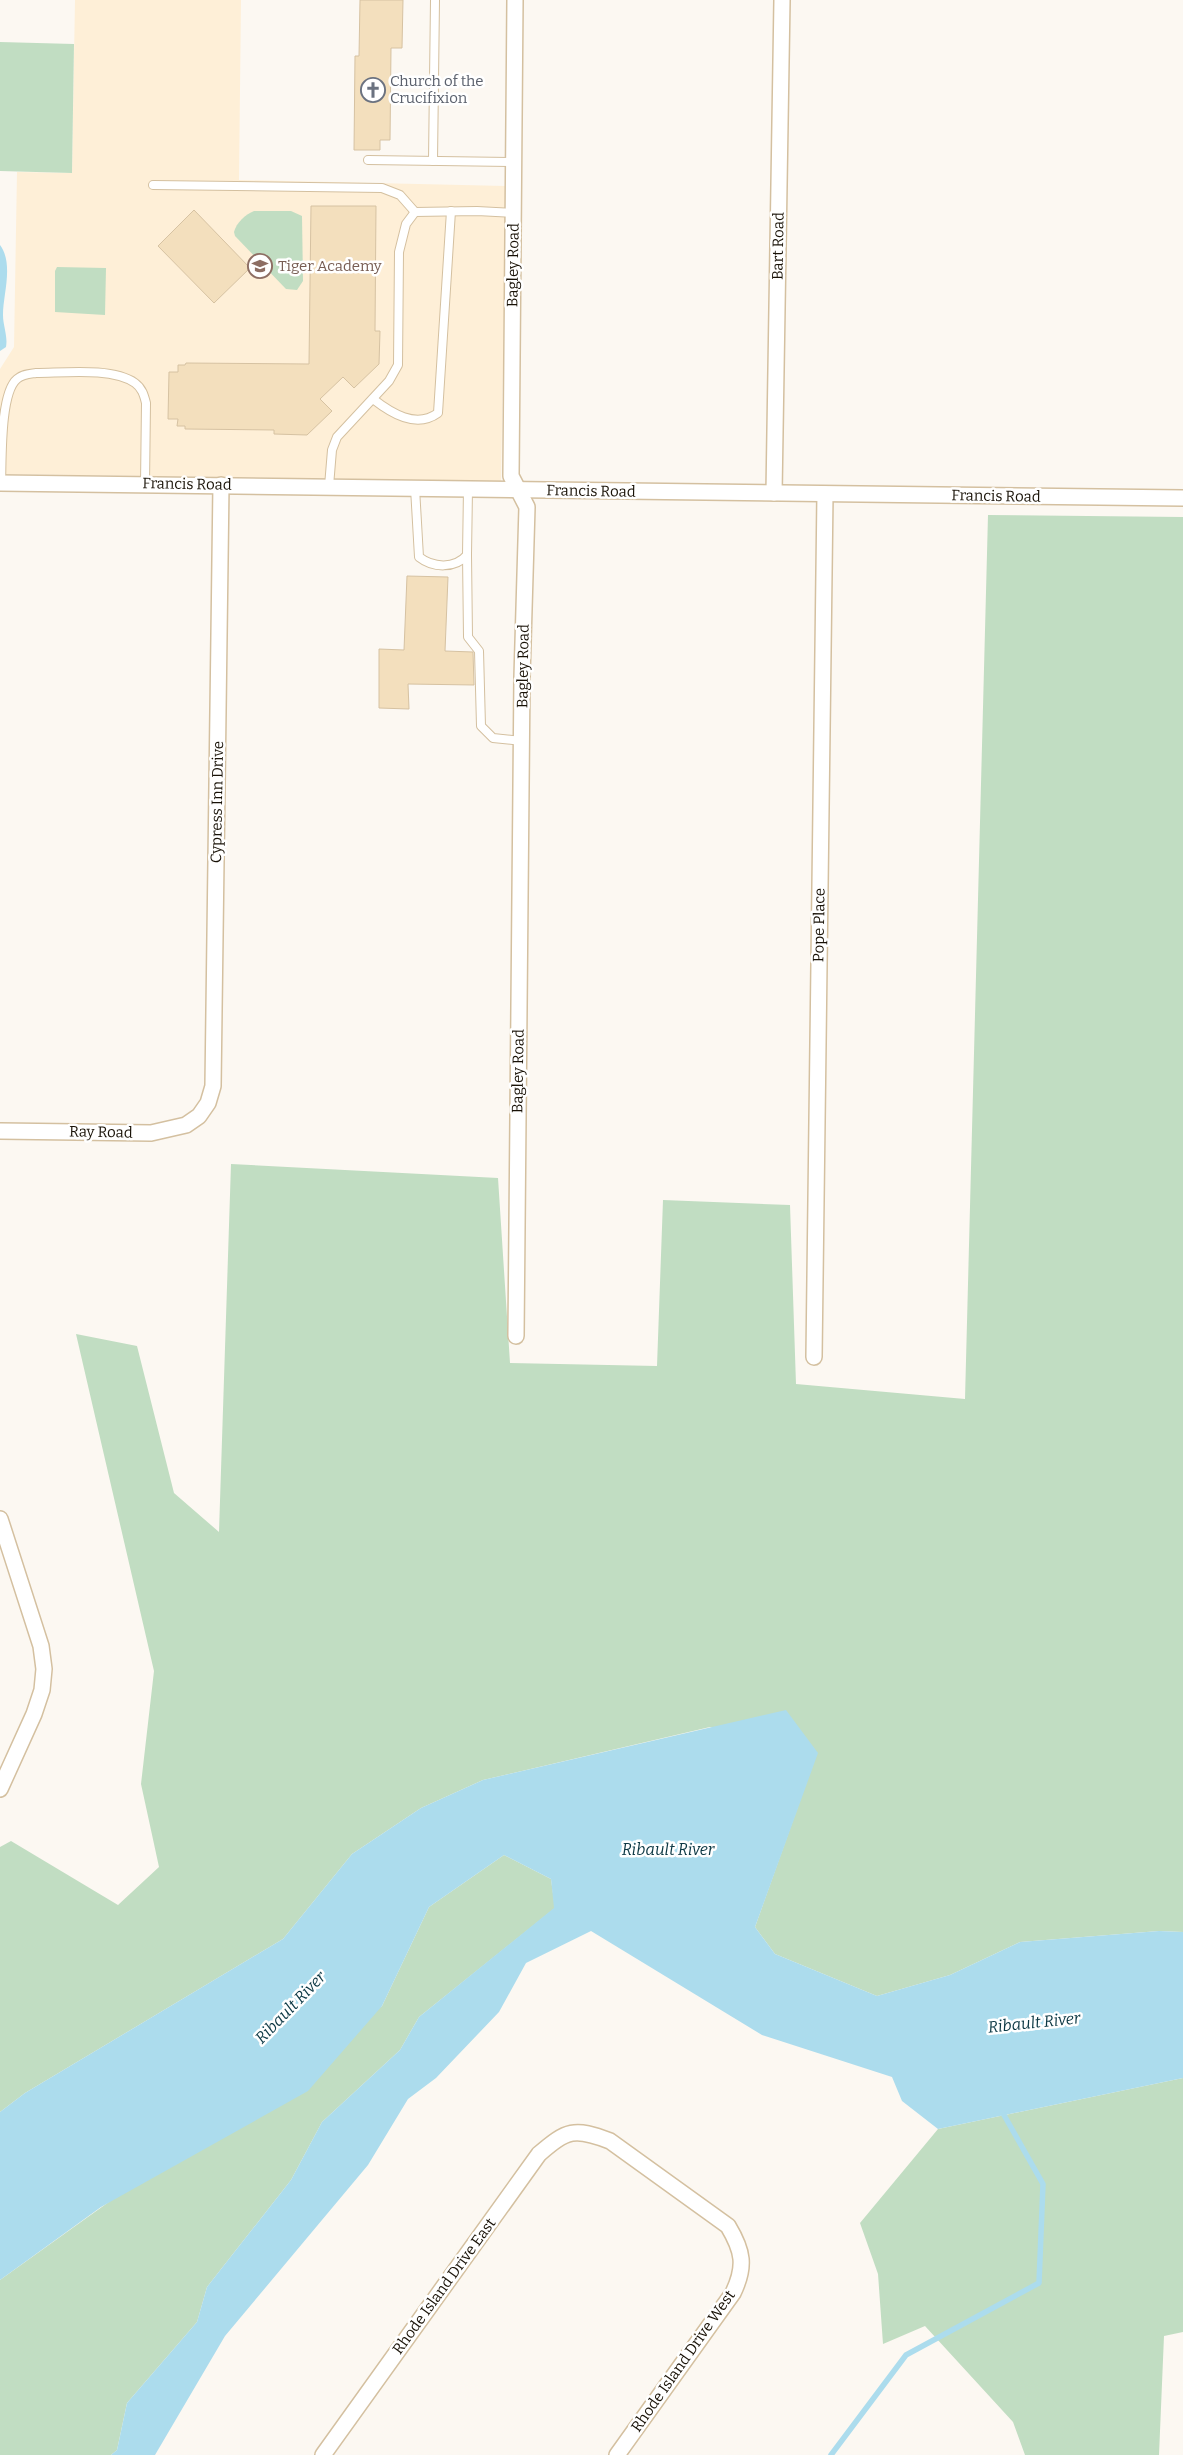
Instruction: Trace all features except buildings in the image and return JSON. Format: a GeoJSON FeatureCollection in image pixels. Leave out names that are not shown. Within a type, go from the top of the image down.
{"type":"FeatureCollection","features":[{"type":"Feature","properties":{"kind":"street","name":"Bagley Road"},"geometry":{"type":"LineString","coordinates":[[515,0],[510,476],[527,507],[522,741],[516,1336]]}},
{"type":"Feature","properties":{"kind":"street","name":"Bart Road"},"geometry":{"type":"LineString","coordinates":[[774,493],[782,0]]}},
{"type":"Feature","properties":{"kind":"street","name":"Francis Road"},"geometry":{"type":"LineString","coordinates":[[0,482],[1183,498]]}},
{"type":"Feature","properties":{"kind":"street","name":"Cypress Inn Drive"},"geometry":{"type":"LineString","coordinates":[[199,1116],[208,1102],[212,1086],[222,485]]}},
{"type":"Feature","properties":{"kind":"street","name":"Pope Place"},"geometry":{"type":"LineString","coordinates":[[814,1357],[825,494]]}},
{"type":"Feature","properties":{"kind":"street","name":"Ray Road"},"geometry":{"type":"LineString","coordinates":[[0,1131],[151,1133],[186,1125],[199,1116]]}},
{"type":"Feature","properties":{"kind":"street"},"geometry":{"type":"LineString","coordinates":[[0,1519],[41,1646],[44,1669],[42,1690],[34,1714],[0,1789]]}},
{"type":"Feature","properties":{"kind":"street","name":"Rhode Island Drive East"},"geometry":{"type":"LineString","coordinates":[[323,2455],[539,2154],[560,2136],[577,2132],[594,2134],[610,2141],[728,2226],[739,2244],[742,2263]]}},
{"type":"Feature","properties":{"kind":"street","name":"Rhode Island Drive West"},"geometry":{"type":"LineString","coordinates":[[617,2455],[733,2293],[739,2280],[742,2263]]}},
{"type":"Feature","properties":{"kind":"lane"},"geometry":{"type":"LineString","coordinates":[[433,161],[435,0]]}},
{"type":"Feature","properties":{"kind":"lane"},"geometry":{"type":"LineString","coordinates":[[368,160],[513,162]]}},
{"type":"Feature","properties":{"kind":"lane"},"geometry":{"type":"LineString","coordinates":[[153,185],[382,188],[400,195],[415,212]]}},
{"type":"Feature","properties":{"kind":"lane"},"geometry":{"type":"LineString","coordinates":[[373,399],[390,412],[410,420],[429,419],[438,413],[451,211]]}},
{"type":"Feature","properties":{"kind":"lane"},"geometry":{"type":"LineString","coordinates":[[415,212],[513,212]]}},
{"type":"Feature","properties":{"kind":"lane"},"geometry":{"type":"LineString","coordinates":[[329,486],[332,450],[338,437],[389,381],[398,365],[399,252],[406,224],[415,212]]}},
{"type":"Feature","properties":{"kind":"lane"},"geometry":{"type":"LineString","coordinates":[[0,482],[5,400],[16,380],[24,374],[36,372],[113,374],[136,384],[143,392],[146,403],[145,484]]}},
{"type":"Feature","properties":{"kind":"lane"},"geometry":{"type":"LineString","coordinates":[[415,488],[419,557],[432,564],[448,565],[456,564],[467,556]]}},
{"type":"Feature","properties":{"kind":"lane"},"geometry":{"type":"LineString","coordinates":[[468,489],[468,637],[480,651],[481,726],[493,738],[522,741]]}},
{"type":"Feature","properties":{"kind":"shaded area","name":"Tiger Academy"},"geometry":{"type":"Polygon","coordinates":[[[75,0],[241,0],[239,180],[506,186],[501,481],[0,474],[0,369],[14,347],[17,172],[72,173],[75,0]]]}},
{"type":"Feature","properties":{"kind":"green space"},"geometry":{"type":"Polygon","coordinates":[[[0,42],[74,44],[72,173],[0,171],[0,42]]]}},
{"type":"Feature","properties":{"kind":"green space"},"geometry":{"type":"Polygon","coordinates":[[[254,211],[291,211],[302,216],[303,281],[297,290],[286,289],[235,236],[234,232],[239,222],[254,211]]]}},
{"type":"Feature","properties":{"kind":"green space"},"geometry":{"type":"Polygon","coordinates":[[[57,267],[106,268],[105,315],[55,312],[55,271],[57,267]]]}},
{"type":"Feature","properties":{"kind":"green space"},"geometry":{"type":"Polygon","coordinates":[[[988,515],[1183,517],[1183,1932],[1159,1931],[1020,1942],[950,1975],[877,1996],[775,1954],[755,1927],[817,1753],[710,1727],[483,1780],[421,1808],[352,1854],[283,1939],[25,2093],[0,2112],[0,1847],[11,1841],[118,1905],[159,1867],[141,1784],[154,1671],[76,1334],[137,1346],[174,1493],[219,1532],[231,1164],[498,1178],[510,1363],[657,1366],[663,1200],[790,1205],[796,1384],[965,1399],[988,515]]]}},
{"type":"Feature","properties":{"kind":"green space"},"geometry":{"type":"Polygon","coordinates":[[[504,1855],[551,1879],[555,1908],[419,2017],[400,2050],[322,2122],[291,2180],[207,2287],[197,2322],[127,2403],[117,2450],[111,2455],[0,2455],[0,2280],[382,2006],[429,1907],[504,1855]]]}},
{"type":"Feature","properties":{"kind":"green space"},"geometry":{"type":"Polygon","coordinates":[[[1183,2078],[1183,2332],[1164,2336],[1159,2455],[1025,2455],[1013,2422],[925,2326],[883,2344],[878,2274],[860,2223],[938,2129],[1183,2078]]]}},
{"type":"Feature","properties":{"kind":"water"},"geometry":{"type":"Polygon","coordinates":[[[0,245],[6,261],[7,279],[3,307],[6,347],[0,351],[0,245]]]}},
{"type":"Feature","properties":{"kind":"water","name":"Ribault River"},"geometry":{"type":"Polygon","coordinates":[[[786,1710],[818,1753],[755,1927],[775,1954],[877,1996],[950,1975],[1020,1942],[1159,1931],[1183,1932],[1183,2078],[938,2129],[902,2101],[892,2077],[762,2035],[591,1931],[526,1963],[499,2012],[436,2078],[408,2099],[368,2165],[225,2336],[155,2455],[111,2455],[117,2450],[127,2403],[197,2322],[207,2287],[291,2180],[322,2122],[400,2050],[419,2017],[554,1908],[551,1879],[504,1855],[429,1907],[382,2006],[308,2091],[101,2207],[0,2280],[0,2112],[25,2093],[283,1939],[352,1854],[421,1808],[483,1780],[786,1710]]]}},
{"type":"Feature","properties":{"kind":"waterway"},"geometry":{"type":"LineString","coordinates":[[831,2455],[906,2355],[1039,2283],[1043,2184],[1004,2115]]}},
{"type":"Feature","properties":{"kind":"place","name":"Church of the Crucifixion"},"geometry":{"type":"Point","coordinates":[373,90]}},
{"type":"Feature","properties":{"kind":"place","name":"Tiger Academy"},"geometry":{"type":"Point","coordinates":[260,266]}}]}
